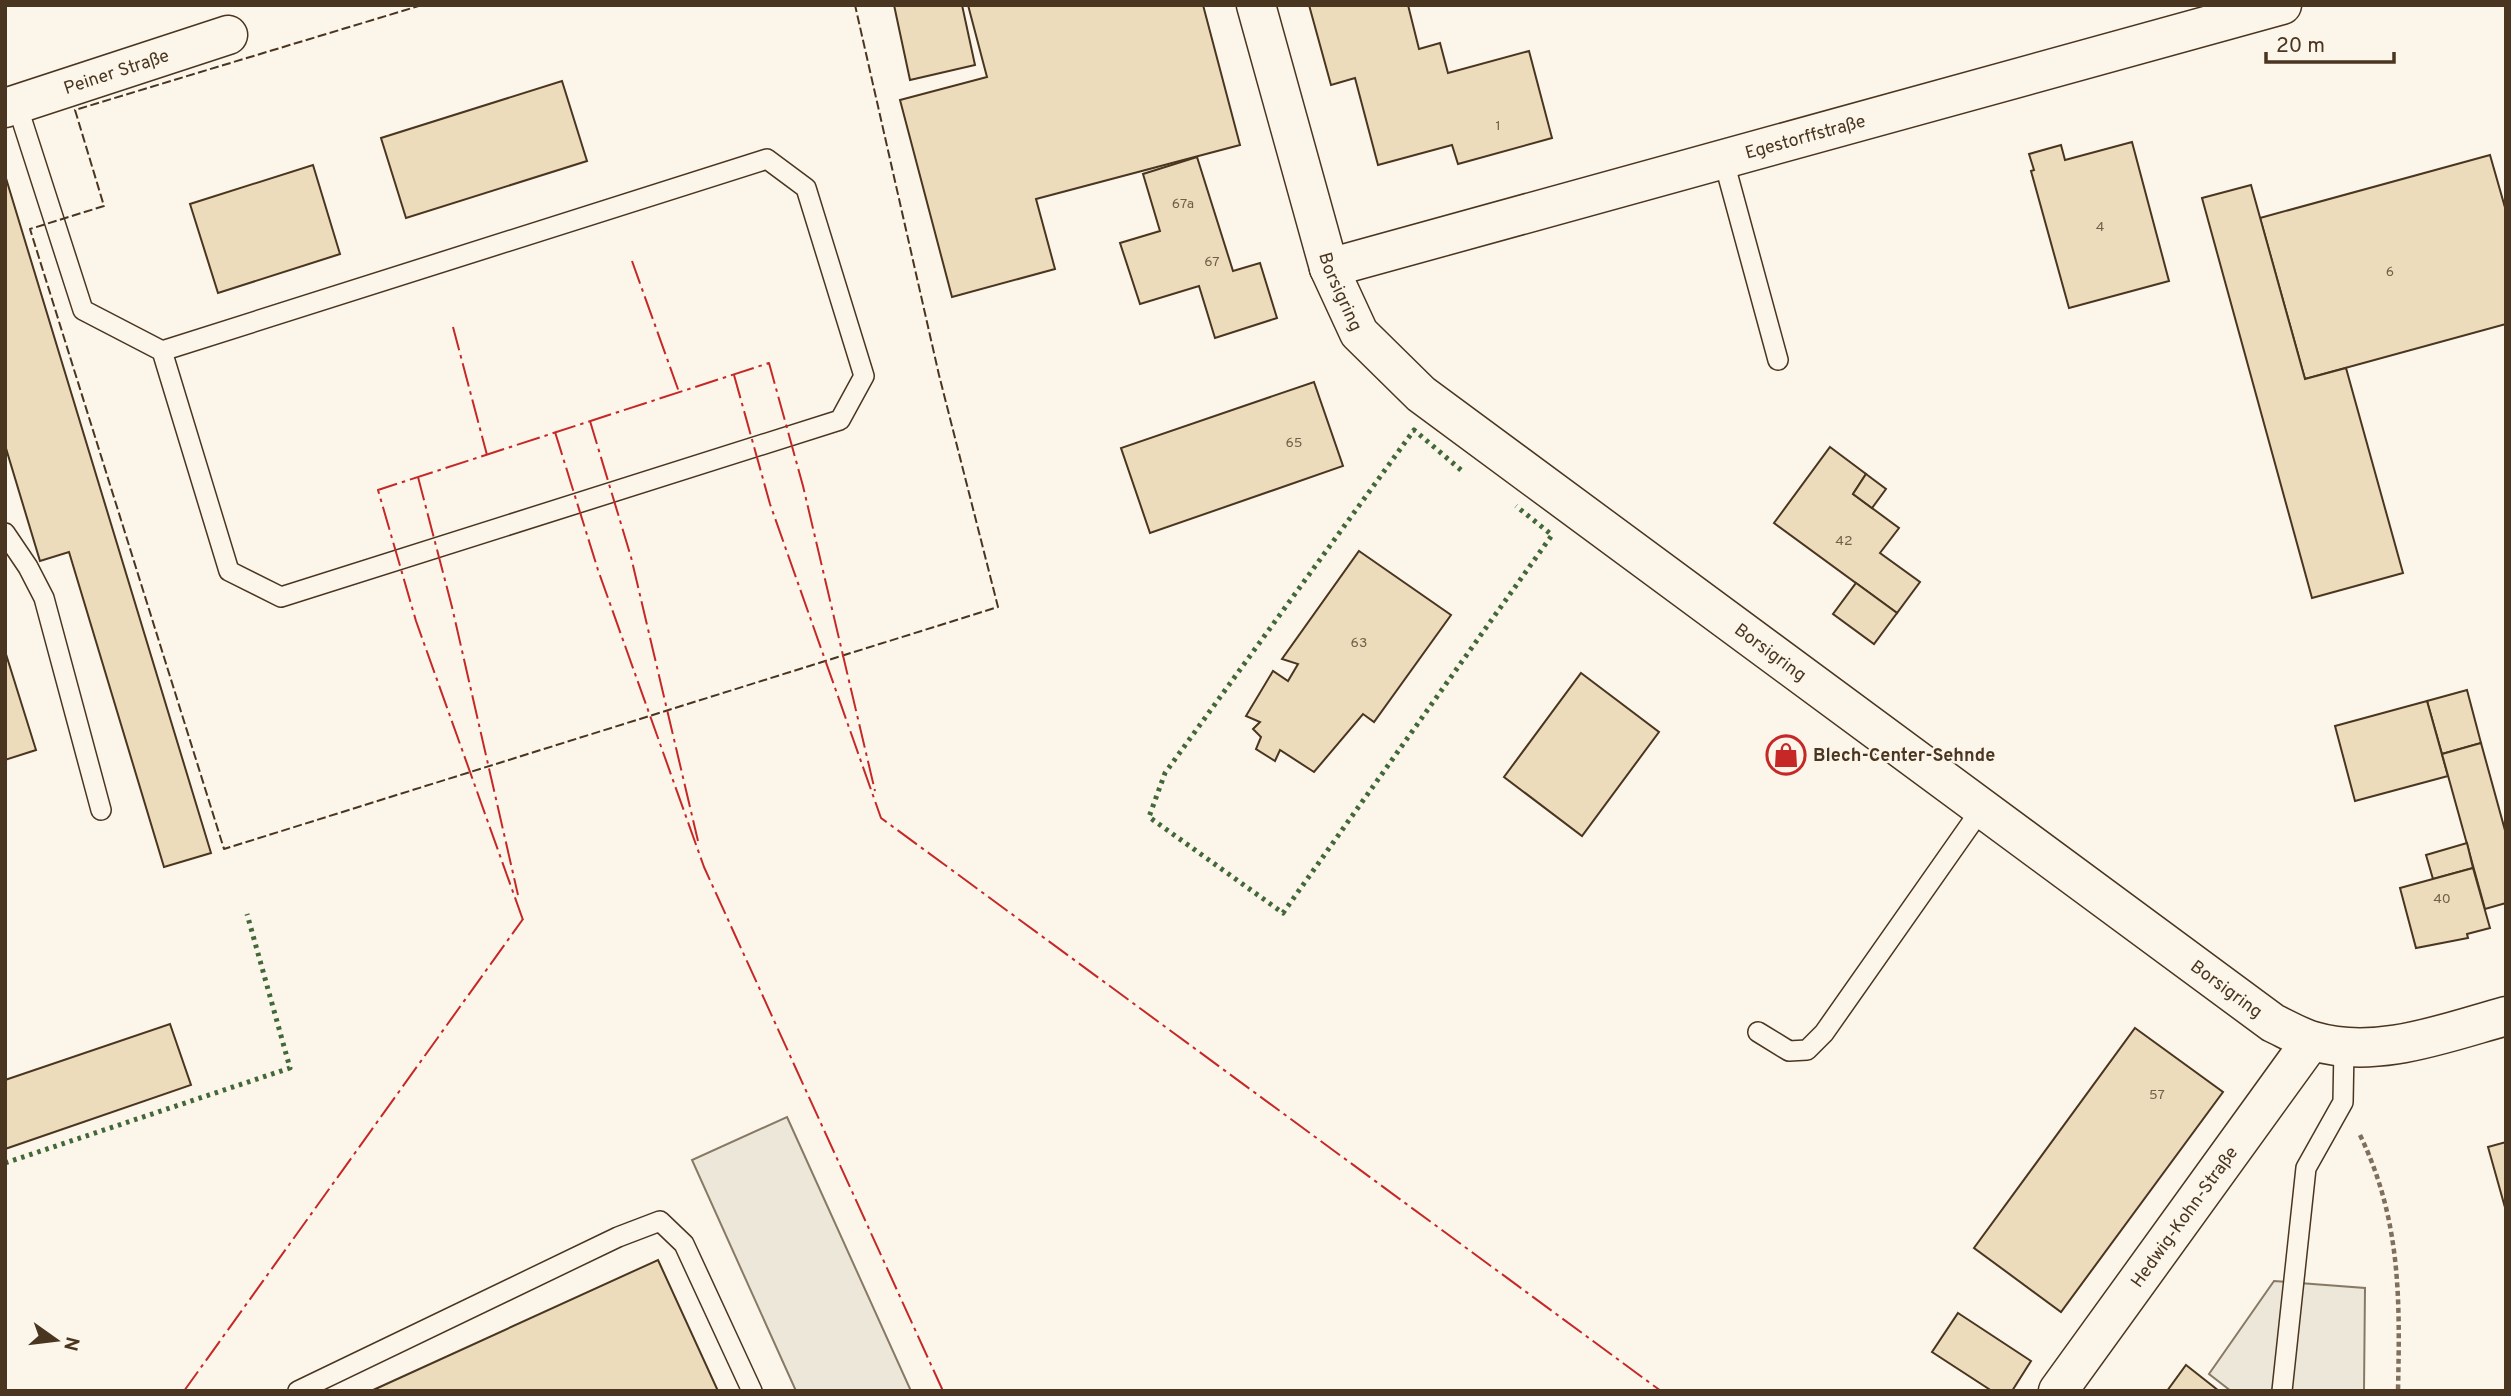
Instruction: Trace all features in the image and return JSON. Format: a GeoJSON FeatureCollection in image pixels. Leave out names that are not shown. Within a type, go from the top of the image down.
{"type":"FeatureCollection","features":[{"type":"Feature","properties":{"kind":"street","name":"Borsigring"},"geometry":{"type":"LineString","coordinates":[[1256,5],[1329,268],[1359,333],[1421,394],[2273,1023],[2327,1044],[2409,1043],[2506,1016]]}},
{"type":"Feature","properties":{"kind":"street","name":"Egestorffstraße"},"geometry":{"type":"LineString","coordinates":[[1329,268],[2282,5]]}},
{"type":"Feature","properties":{"kind":"street","name":"Peiner Straße"},"geometry":{"type":"LineString","coordinates":[[11,106],[228,35]]}},
{"type":"Feature","properties":{"kind":"street","name":"Hedwig-Kohn-Straße"},"geometry":{"type":"LineString","coordinates":[[2058,1391],[2327,1044]]}},
{"type":"Feature","properties":{"kind":"lane"},"geometry":{"type":"LineString","coordinates":[[11,106],[83,310],[162,351],[767,159],[806,188],[864,376],[840,421],[281,597],[229,571],[162,351]]}},
{"type":"Feature","properties":{"kind":"lane"},"geometry":{"type":"LineString","coordinates":[[1723,158],[1778,360]]}},
{"type":"Feature","properties":{"kind":"lane"},"geometry":{"type":"LineString","coordinates":[[5,533],[28,567],[44,598],[101,810]]}},
{"type":"Feature","properties":{"kind":"lane"},"geometry":{"type":"LineString","coordinates":[[1758,1032],[1788,1051],[1807,1050],[1824,1033],[1982,808]]}},
{"type":"Feature","properties":{"kind":"lane"},"geometry":{"type":"LineString","coordinates":[[2282,1391],[2306,1168],[2343,1102],[2327,1044]]}},
{"type":"Feature","properties":{"kind":"lane"},"geometry":{"type":"LineString","coordinates":[[298,1391],[618,1237],[660,1221],[684,1244],[752,1391]]}},
{"type":"Feature","properties":{"kind":"path"},"geometry":{"type":"LineString","coordinates":[[2343,1102],[2374,1166],[2394,1236],[2400,1325],[2398,1391]]}},
{"type":"Feature","properties":{"kind":"shaded area"},"geometry":{"type":"Polygon","coordinates":[[[787,1117],[911,1391],[796,1391],[692,1160],[787,1117]]]}},
{"type":"Feature","properties":{"kind":"shaded area"},"geometry":{"type":"Polygon","coordinates":[[[2274,1281],[2365,1288],[2364,1391],[2231,1391],[2209,1374],[2274,1281]]]}},
{"type":"Feature","properties":{"kind":"building"},"geometry":{"type":"Polygon","coordinates":[[[894,5],[962,5],[975,65],[910,80],[894,5]]]}},
{"type":"Feature","properties":{"kind":"building"},"geometry":{"type":"Polygon","coordinates":[[[968,5],[1203,5],[1240,145],[1036,199],[1055,269],[952,297],[900,100],[987,77],[968,5]]]}},
{"type":"Feature","properties":{"kind":"building"},"geometry":{"type":"Polygon","coordinates":[[[1309,5],[1408,5],[1419,49],[1440,43],[1448,73],[1529,51],[1552,138],[1458,164],[1452,145],[1378,165],[1355,78],[1331,85],[1309,5]]]}},
{"type":"Feature","properties":{"kind":"building"},"geometry":{"type":"Polygon","coordinates":[[[562,81],[587,161],[406,218],[381,138],[562,81]]]}},
{"type":"Feature","properties":{"kind":"building"},"geometry":{"type":"Polygon","coordinates":[[[2132,142],[2169,281],[2069,308],[2031,171],[2034,170],[2029,154],[2061,145],[2065,160],[2132,142]]]}},
{"type":"Feature","properties":{"kind":"building"},"geometry":{"type":"Polygon","coordinates":[[[2490,155],[2506,211],[2506,324],[2305,379],[2260,218],[2490,155]]]}},
{"type":"Feature","properties":{"kind":"building"},"geometry":{"type":"Polygon","coordinates":[[[1197,157],[1233,271],[1260,263],[1277,318],[1215,338],[1199,286],[1140,304],[1120,243],[1160,231],[1143,174],[1197,157]]]}},
{"type":"Feature","properties":{"kind":"building"},"geometry":{"type":"Polygon","coordinates":[[[313,165],[340,254],[218,293],[190,204],[313,165]]]}},
{"type":"Feature","properties":{"kind":"building"},"geometry":{"type":"Polygon","coordinates":[[[5,175],[211,853],[164,867],[69,552],[40,561],[5,445],[5,175]]]}},
{"type":"Feature","properties":{"kind":"building"},"geometry":{"type":"Polygon","coordinates":[[[2251,185],[2305,379],[2346,368],[2403,573],[2312,598],[2202,198],[2251,185]]]}},
{"type":"Feature","properties":{"kind":"building"},"geometry":{"type":"Polygon","coordinates":[[[1314,382],[1343,466],[1150,533],[1121,448],[1314,382]]]}},
{"type":"Feature","properties":{"kind":"building"},"geometry":{"type":"Polygon","coordinates":[[[1830,447],[1866,474],[1853,494],[1899,528],[1880,553],[1920,582],[1897,613],[1774,523],[1830,447]]]}},
{"type":"Feature","properties":{"kind":"building"},"geometry":{"type":"Polygon","coordinates":[[[1866,474],[1886,489],[1872,508],[1853,494],[1866,474]]]}},
{"type":"Feature","properties":{"kind":"building"},"geometry":{"type":"Polygon","coordinates":[[[1359,551],[1451,615],[1374,722],[1363,714],[1314,772],[1280,750],[1275,761],[1256,749],[1261,737],[1253,729],[1260,722],[1246,716],[1273,671],[1288,681],[1298,664],[1282,659],[1359,551]]]}},
{"type":"Feature","properties":{"kind":"building"},"geometry":{"type":"Polygon","coordinates":[[[1856,583],[1897,613],[1874,644],[1833,614],[1856,583]]]}},
{"type":"Feature","properties":{"kind":"building"},"geometry":{"type":"Polygon","coordinates":[[[5,651],[36,750],[5,760],[5,651]]]}},
{"type":"Feature","properties":{"kind":"building"},"geometry":{"type":"Polygon","coordinates":[[[1581,673],[1659,732],[1582,836],[1504,777],[1581,673]]]}},
{"type":"Feature","properties":{"kind":"building"},"geometry":{"type":"Polygon","coordinates":[[[2467,690],[2481,743],[2442,754],[2427,701],[2467,690]]]}},
{"type":"Feature","properties":{"kind":"building"},"geometry":{"type":"Polygon","coordinates":[[[2427,701],[2448,776],[2355,801],[2335,726],[2427,701]]]}},
{"type":"Feature","properties":{"kind":"building"},"geometry":{"type":"Polygon","coordinates":[[[2481,743],[2506,834],[2506,903],[2485,909],[2442,754],[2481,743]]]}},
{"type":"Feature","properties":{"kind":"building"},"geometry":{"type":"Polygon","coordinates":[[[2467,843],[2473,868],[2433,879],[2426,855],[2467,843]]]}},
{"type":"Feature","properties":{"kind":"building"},"geometry":{"type":"Polygon","coordinates":[[[2473,868],[2490,928],[2467,934],[2468,938],[2416,948],[2400,888],[2473,868]]]}},
{"type":"Feature","properties":{"kind":"building"},"geometry":{"type":"Polygon","coordinates":[[[170,1024],[191,1085],[5,1149],[5,1080],[170,1024]]]}},
{"type":"Feature","properties":{"kind":"building"},"geometry":{"type":"Polygon","coordinates":[[[2135,1028],[2223,1092],[2061,1312],[1974,1248],[2135,1028]]]}},
{"type":"Feature","properties":{"kind":"building"},"geometry":{"type":"Polygon","coordinates":[[[2506,1142],[2506,1211],[2488,1147],[2506,1142]]]}},
{"type":"Feature","properties":{"kind":"building"},"geometry":{"type":"Polygon","coordinates":[[[658,1260],[718,1391],[371,1391],[658,1260]]]}},
{"type":"Feature","properties":{"kind":"building"},"geometry":{"type":"Polygon","coordinates":[[[1958,1313],[2031,1361],[2012,1391],[1992,1391],[1932,1352],[1958,1313]]]}},
{"type":"Feature","properties":{"kind":"building"},"geometry":{"type":"Polygon","coordinates":[[[2186,1365],[2219,1391],[2167,1391],[2186,1365]]]}},
{"type":"Feature","properties":{"kind":"hedge"},"geometry":{"type":"LineString","coordinates":[[1461,470],[1414,430],[1165,773],[1149,817],[1283,913],[1552,535],[1516,506]]}},
{"type":"Feature","properties":{"kind":"hedge"},"geometry":{"type":"LineString","coordinates":[[5,1163],[290,1068],[247,914]]}},
{"type":"Feature","properties":{"kind":"fence"},"geometry":{"type":"LineString","coordinates":[[422,5],[75,110],[104,206],[30,229],[224,849],[998,607],[939,375],[855,5]]}},
{"type":"Feature","properties":{"kind":"power"},"geometry":{"type":"LineString","coordinates":[[632,261],[679,392]]}},
{"type":"Feature","properties":{"kind":"power"},"geometry":{"type":"LineString","coordinates":[[453,327],[487,455]]}},
{"type":"Feature","properties":{"kind":"power"},"geometry":{"type":"LineString","coordinates":[[523,920],[416,621],[378,490],[769,363],[803,486],[875,791]]}},
{"type":"Feature","properties":{"kind":"power"},"geometry":{"type":"LineString","coordinates":[[734,375],[770,504],[881,818],[1661,1391]]}},
{"type":"Feature","properties":{"kind":"power"},"geometry":{"type":"LineString","coordinates":[[590,421],[631,557],[698,841]]}},
{"type":"Feature","properties":{"kind":"power"},"geometry":{"type":"LineString","coordinates":[[555,432],[598,570],[704,867],[943,1391]]}},
{"type":"Feature","properties":{"kind":"power"},"geometry":{"type":"LineString","coordinates":[[418,477],[452,607],[518,895]]}},
{"type":"Feature","properties":{"kind":"power"},"geometry":{"type":"LineString","coordinates":[[184,1391],[523,919]]}},
{"type":"Feature","properties":{"kind":"place","name":"Blech-Center-Sehnde"},"geometry":{"type":"Point","coordinates":[1786,755]}}]}
